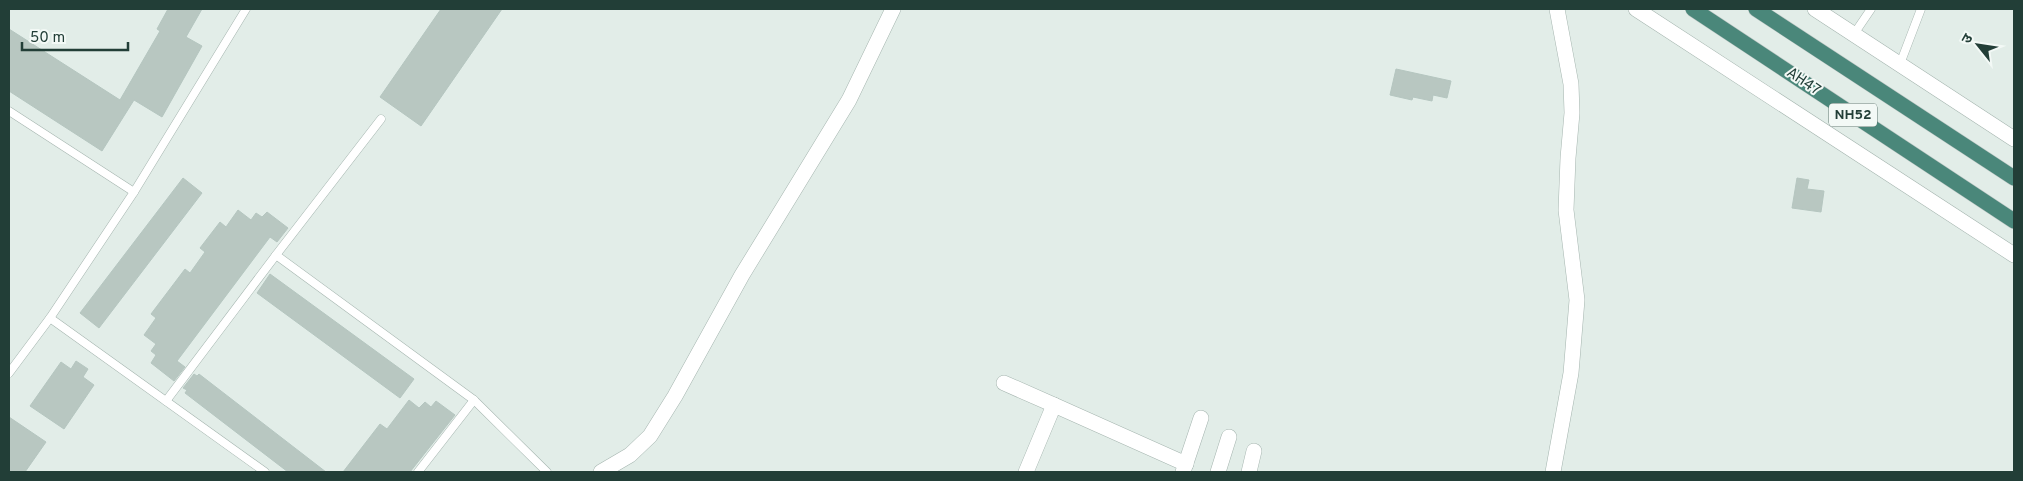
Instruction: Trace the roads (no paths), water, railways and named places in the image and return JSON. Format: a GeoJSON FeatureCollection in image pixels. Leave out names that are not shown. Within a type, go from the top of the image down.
{"type":"FeatureCollection","features":[{"type":"Feature","properties":{"kind":"highway","name":"AH47"},"geometry":{"type":"LineString","coordinates":[[1692,9],[2014,221]]}},
{"type":"Feature","properties":{"kind":"highway","name":"NH52"},"geometry":{"type":"LineString","coordinates":[[1756,9],[2014,178]]}},
{"type":"Feature","properties":{"kind":"street"},"geometry":{"type":"LineString","coordinates":[[601,472],[630,455],[650,436],[675,396],[742,275],[849,100],[893,9]]}},
{"type":"Feature","properties":{"kind":"street"},"geometry":{"type":"LineString","coordinates":[[1553,472],[1571,373],[1577,300],[1566,210],[1572,113],[1571,84],[1557,9]]}},
{"type":"Feature","properties":{"kind":"street"},"geometry":{"type":"LineString","coordinates":[[1636,9],[2014,255]]}},
{"type":"Feature","properties":{"kind":"street"},"geometry":{"type":"LineString","coordinates":[[1814,9],[2014,139]]}},
{"type":"Feature","properties":{"kind":"street"},"geometry":{"type":"LineString","coordinates":[[1004,382],[1184,468],[1201,418]]}},
{"type":"Feature","properties":{"kind":"street"},"geometry":{"type":"LineString","coordinates":[[1026,472],[1054,405]]}},
{"type":"Feature","properties":{"kind":"street"},"geometry":{"type":"LineString","coordinates":[[1218,472],[1228,436]]}},
{"type":"Feature","properties":{"kind":"street"},"geometry":{"type":"LineString","coordinates":[[1248,472],[1254,451]]}},
{"type":"Feature","properties":{"kind":"lane"},"geometry":{"type":"LineString","coordinates":[[9,374],[50,318],[134,192],[246,9]]}},
{"type":"Feature","properties":{"kind":"lane"},"geometry":{"type":"LineString","coordinates":[[1854,34],[1871,9]]}},
{"type":"Feature","properties":{"kind":"lane"},"geometry":{"type":"LineString","coordinates":[[1900,64],[1921,9]]}},
{"type":"Feature","properties":{"kind":"lane"},"geometry":{"type":"LineString","coordinates":[[9,111],[134,192]]}},
{"type":"Feature","properties":{"kind":"lane"},"geometry":{"type":"LineString","coordinates":[[166,401],[380,118]]}},
{"type":"Feature","properties":{"kind":"lane"},"geometry":{"type":"LineString","coordinates":[[276,255],[474,400],[547,472]]}},
{"type":"Feature","properties":{"kind":"lane"},"geometry":{"type":"LineString","coordinates":[[50,318],[265,472]]}},
{"type":"Feature","properties":{"kind":"lane"},"geometry":{"type":"LineString","coordinates":[[418,472],[474,400]]}}]}
